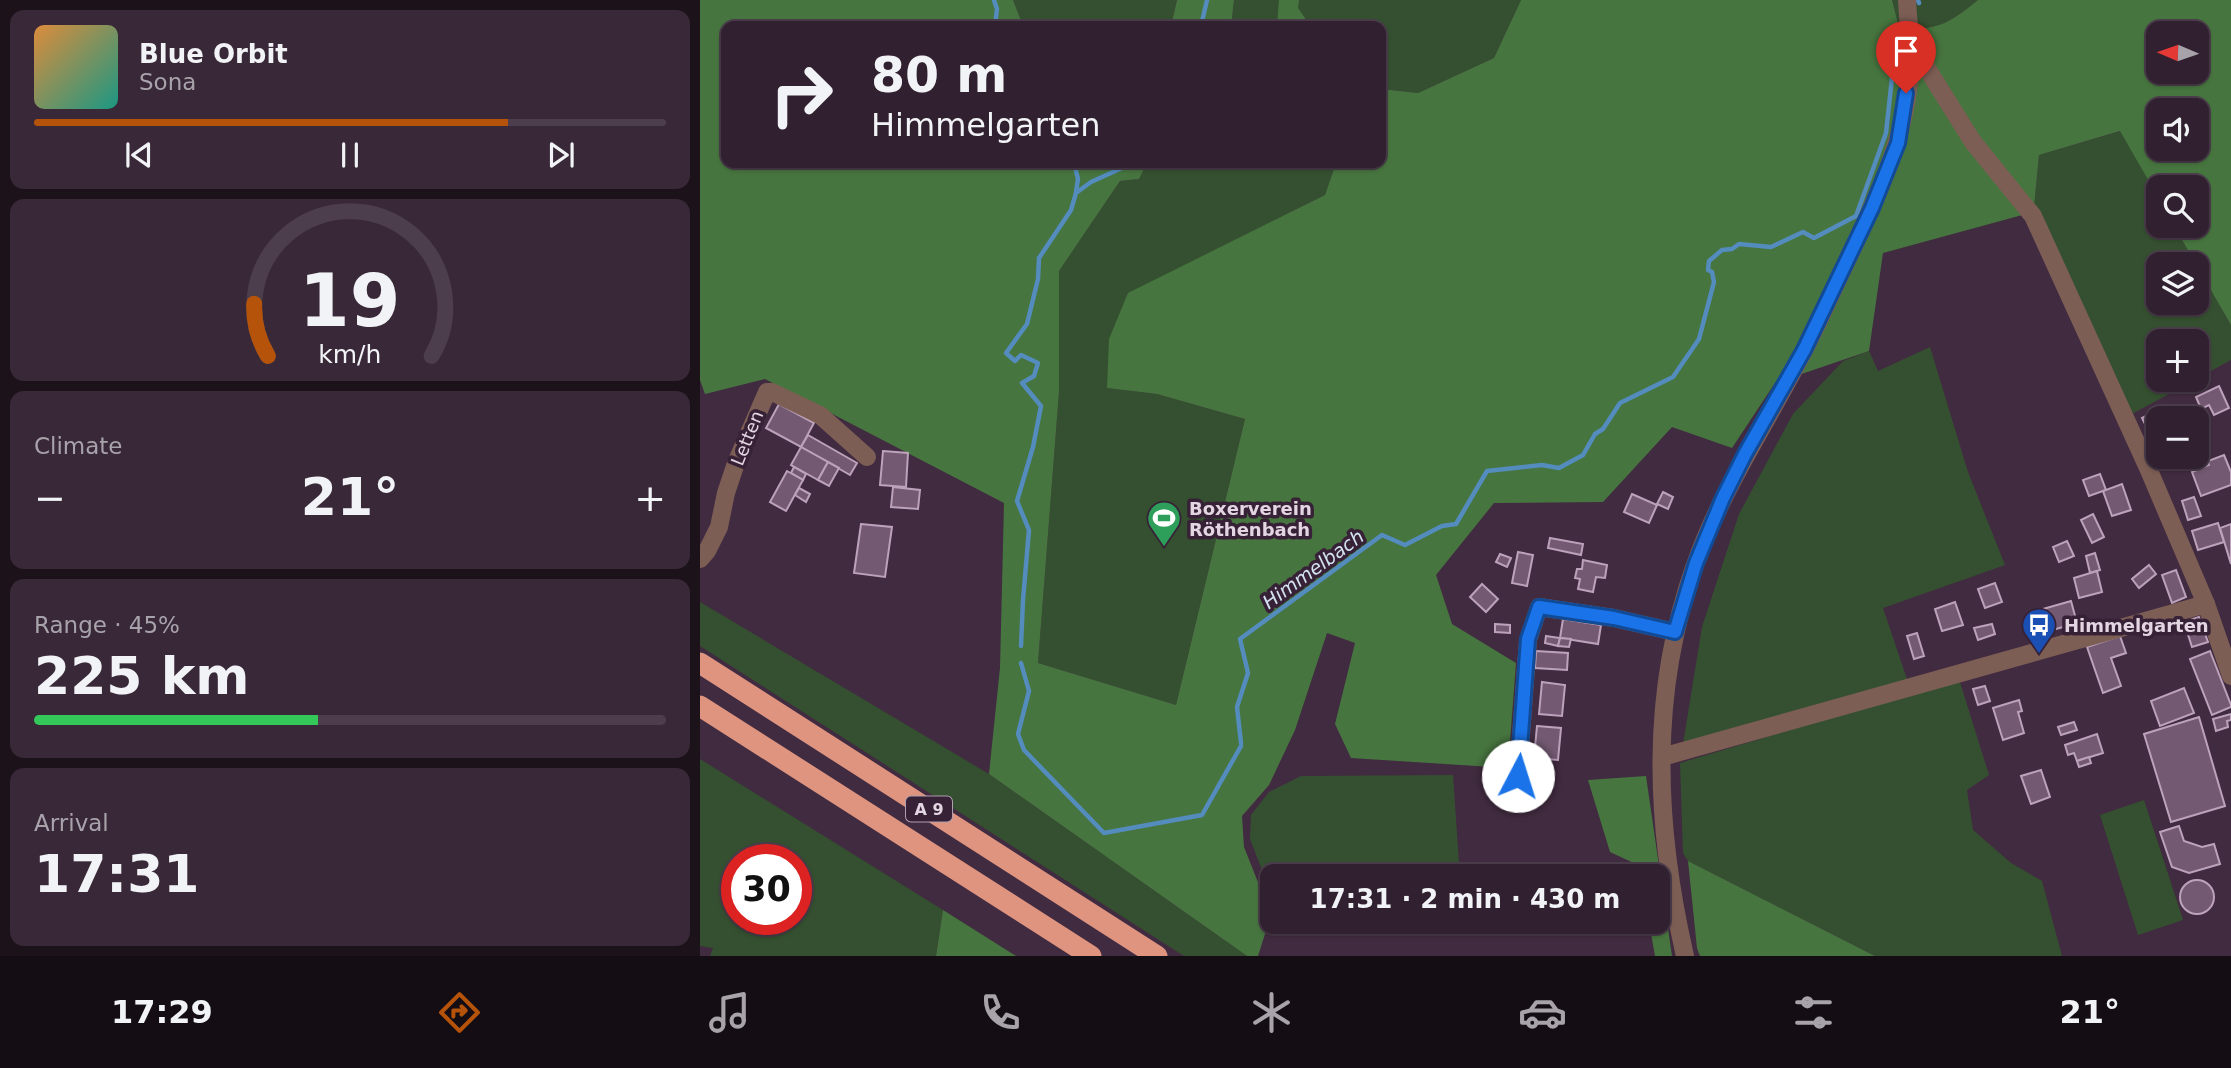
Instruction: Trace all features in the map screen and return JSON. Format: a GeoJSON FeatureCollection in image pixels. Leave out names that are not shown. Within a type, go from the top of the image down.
{"type":"FeatureCollection","features":[{"type":"Feature","properties":{"kind":"highway","name":"A 9"},"geometry":{"type":"LineString","coordinates":[[700,663],[1157,956]]}},
{"type":"Feature","properties":{"kind":"highway","name":"A 9"},"geometry":{"type":"LineString","coordinates":[[700,706],[1091,956]]}},
{"type":"Feature","properties":{"kind":"street"},"geometry":{"type":"LineString","coordinates":[[1685,956],[1672,899],[1665,843],[1662,757],[1662,707],[1675,632],[1696,563],[1723,498],[1804,350],[1872,208],[1898,143],[1910,69],[1907,0]]}},
{"type":"Feature","properties":{"kind":"street"},"geometry":{"type":"LineString","coordinates":[[1910,69],[1923,62],[1973,142],[2033,216],[2148,468],[2206,604],[2231,676]]}},
{"type":"Feature","properties":{"kind":"street","name":"Letten"},"geometry":{"type":"LineString","coordinates":[[700,559],[719,527],[736,463],[767,392],[820,415],[867,457]]}},
{"type":"Feature","properties":{"kind":"street"},"geometry":{"type":"LineString","coordinates":[[1662,757],[2206,604]]}},
{"type":"Feature","properties":{"kind":"street"},"geometry":{"type":"LineString","coordinates":[[1518,776],[1528,639],[1539,607],[1614,618],[1675,632]]}},
{"type":"Feature","properties":{"kind":"green space"},"geometry":{"type":"Polygon","coordinates":[[[700,0],[1013,0],[1021,21],[721,21],[721,168],[1144,168],[1139,179],[1120,181],[1059,271],[1059,392],[1038,663],[1176,705],[1245,419],[1157,394],[1107,388],[1109,339],[1128,293],[1325,195],[1334,168],[1386,168],[1386,90],[1418,93],[1494,58],[1521,0],[1892,0],[1899,27],[1923,28],[1950,20],[1978,0],[2231,0],[2231,325],[2209,287],[2209,252],[2189,252],[2181,238],[2209,238],[2209,175],[2146,176],[2120,131],[2039,155],[2034,207],[2026,214],[1883,253],[1869,351],[1775,383],[1732,448],[1672,427],[1603,502],[1494,503],[1436,575],[1452,624],[1516,663],[1508,768],[1351,758],[1335,724],[1355,643],[1327,633],[1295,730],[1269,785],[1242,816],[1244,847],[1260,887],[1260,934],[1265,934],[1258,956],[1247,956],[989,774],[1000,668],[1004,503],[765,379],[705,394],[700,380],[700,0]]]}},
{"type":"Feature","properties":{"kind":"green space"},"geometry":{"type":"Polygon","coordinates":[[[1013,0],[1177,0],[1172,21],[1021,21],[1013,0]]]}},
{"type":"Feature","properties":{"kind":"green space"},"geometry":{"type":"Polygon","coordinates":[[[1177,0],[1234,0],[1232,21],[1172,21],[1177,0]]]}},
{"type":"Feature","properties":{"kind":"green space"},"geometry":{"type":"Polygon","coordinates":[[[1234,0],[1521,0],[1494,58],[1418,93],[1386,90],[1386,21],[1232,21],[1234,0]]]}},
{"type":"Feature","properties":{"kind":"green space"},"geometry":{"type":"Polygon","coordinates":[[[1279,0],[1299,0],[1298,8],[1307,21],[1277,21],[1279,0]]]}},
{"type":"Feature","properties":{"kind":"green space"},"geometry":{"type":"Polygon","coordinates":[[[1892,0],[1978,0],[1942,24],[1912,28],[1899,27],[1892,0]]]}},
{"type":"Feature","properties":{"kind":"green space"},"geometry":{"type":"Polygon","coordinates":[[[2121,131],[2146,176],[2146,238],[2181,238],[2189,252],[2146,252],[2146,315],[2209,315],[2209,287],[2231,325],[2231,360],[2209,372],[2209,329],[2146,329],[2146,392],[2173,392],[2130,415],[2034,207],[2039,155],[2121,131]]]}},
{"type":"Feature","properties":{"kind":"green space"},"geometry":{"type":"Polygon","coordinates":[[[1144,168],[1334,168],[1325,195],[1243,236],[1107,388],[1157,394],[1245,419],[1176,705],[1038,663],[1059,392],[1059,271],[1120,181],[1139,179],[1144,168]]]}},
{"type":"Feature","properties":{"kind":"green space"},"geometry":{"type":"Polygon","coordinates":[[[1930,347],[1968,472],[2005,565],[1883,608],[1908,682],[1683,744],[1702,627],[1739,514],[1793,414],[1843,361],[1869,351],[1878,371],[1930,347]]]}},
{"type":"Feature","properties":{"kind":"green space"},"geometry":{"type":"Polygon","coordinates":[[[700,602],[989,774],[1247,956],[1184,956],[700,646],[700,602]]]}},
{"type":"Feature","properties":{"kind":"green space"},"geometry":{"type":"Polygon","coordinates":[[[1959,679],[1989,775],[1967,790],[1973,830],[2011,863],[2042,881],[2062,956],[1875,956],[1688,861],[1683,853],[1680,763],[1959,679]]]}},
{"type":"Feature","properties":{"kind":"green space"},"geometry":{"type":"Polygon","coordinates":[[[700,759],[943,910],[936,956],[710,956],[713,948],[700,946],[700,759]]]}},
{"type":"Feature","properties":{"kind":"green space"},"geometry":{"type":"Polygon","coordinates":[[[1453,775],[1459,864],[1260,865],[1250,839],[1251,815],[1269,792],[1301,776],[1453,775]]]}},
{"type":"Feature","properties":{"kind":"green space"},"geometry":{"type":"Polygon","coordinates":[[[1646,776],[1659,864],[1636,864],[1610,852],[1588,780],[1646,776]]]}},
{"type":"Feature","properties":{"kind":"green space"},"geometry":{"type":"Polygon","coordinates":[[[2144,800],[2183,920],[2138,935],[2100,815],[2144,800]]]}},
{"type":"Feature","properties":{"kind":"green space"},"geometry":{"type":"Polygon","coordinates":[[[1688,861],[1875,956],[1700,956],[1688,861]]]}},
{"type":"Feature","properties":{"kind":"green space"},"geometry":{"type":"Polygon","coordinates":[[[943,910],[1016,956],[936,956],[943,910]]]}},
{"type":"Feature","properties":{"kind":"green space"},"geometry":{"type":"Polygon","coordinates":[[[1651,934],[1669,934],[1672,956],[1655,956],[1651,934]]]}},
{"type":"Feature","properties":{"kind":"building"},"geometry":{"type":"Polygon","coordinates":[[[2219,386],[2229,408],[2214,415],[2209,405],[2200,406],[2196,397],[2219,386]]]}},
{"type":"Feature","properties":{"kind":"building"},"geometry":{"type":"Polygon","coordinates":[[[779,404],[814,423],[801,447],[766,428],[779,404]]]}},
{"type":"Feature","properties":{"kind":"building"},"geometry":{"type":"Polygon","coordinates":[[[808,435],[857,463],[850,475],[801,447],[808,435]]]}},
{"type":"Feature","properties":{"kind":"building"},"geometry":{"type":"Polygon","coordinates":[[[801,447],[828,462],[818,480],[791,465],[801,447]]]}},
{"type":"Feature","properties":{"kind":"building"},"geometry":{"type":"Polygon","coordinates":[[[883,451],[908,453],[906,487],[880,485],[883,451]]]}},
{"type":"Feature","properties":{"kind":"building"},"geometry":{"type":"Polygon","coordinates":[[[2224,455],[2231,472],[2231,485],[2201,496],[2192,472],[2209,469],[2209,461],[2224,455]]]}},
{"type":"Feature","properties":{"kind":"building"},"geometry":{"type":"Polygon","coordinates":[[[828,462],[839,468],[829,486],[818,480],[828,462]]]}},
{"type":"Feature","properties":{"kind":"building"},"geometry":{"type":"Polygon","coordinates":[[[794,467],[806,474],[803,480],[791,473],[794,467]]]}},
{"type":"Feature","properties":{"kind":"building"},"geometry":{"type":"Polygon","coordinates":[[[787,471],[803,480],[786,511],[770,502],[787,471]]]}},
{"type":"Feature","properties":{"kind":"building"},"geometry":{"type":"Polygon","coordinates":[[[2100,474],[2106,490],[2089,496],[2083,480],[2100,474]]]}},
{"type":"Feature","properties":{"kind":"building"},"geometry":{"type":"Polygon","coordinates":[[[2122,484],[2131,510],[2112,516],[2103,491],[2122,484]]]}},
{"type":"Feature","properties":{"kind":"building"},"geometry":{"type":"Polygon","coordinates":[[[893,487],[920,490],[918,509],[891,507],[893,487]]]}},
{"type":"Feature","properties":{"kind":"building"},"geometry":{"type":"Polygon","coordinates":[[[799,488],[810,494],[806,502],[795,495],[799,488]]]}},
{"type":"Feature","properties":{"kind":"building"},"geometry":{"type":"Polygon","coordinates":[[[1663,492],[1673,497],[1668,509],[1657,504],[1663,492]]]}},
{"type":"Feature","properties":{"kind":"building"},"geometry":{"type":"Polygon","coordinates":[[[1632,494],[1657,505],[1649,523],[1624,512],[1632,494]]]}},
{"type":"Feature","properties":{"kind":"building"},"geometry":{"type":"Polygon","coordinates":[[[2194,497],[2201,516],[2188,520],[2182,501],[2194,497]]]}},
{"type":"Feature","properties":{"kind":"building"},"geometry":{"type":"Polygon","coordinates":[[[2093,514],[2104,537],[2092,543],[2081,520],[2093,514]]]}},
{"type":"Feature","properties":{"kind":"building"},"geometry":{"type":"Polygon","coordinates":[[[2218,523],[2224,542],[2198,550],[2192,531],[2218,523]]]}},
{"type":"Feature","properties":{"kind":"building"},"geometry":{"type":"Polygon","coordinates":[[[861,524],[892,527],[885,577],[854,573],[861,524]]]}},
{"type":"Feature","properties":{"kind":"building"},"geometry":{"type":"Polygon","coordinates":[[[2231,524],[2231,564],[2220,528],[2231,524]]]}},
{"type":"Feature","properties":{"kind":"building"},"geometry":{"type":"Polygon","coordinates":[[[1550,538],[1583,544],[1581,555],[1548,548],[1550,538]]]}},
{"type":"Feature","properties":{"kind":"building"},"geometry":{"type":"Polygon","coordinates":[[[2067,541],[2074,556],[2059,562],[2053,547],[2067,541]]]}},
{"type":"Feature","properties":{"kind":"building"},"geometry":{"type":"Polygon","coordinates":[[[1518,552],[1533,555],[1527,586],[1512,583],[1518,552]]]}},
{"type":"Feature","properties":{"kind":"building"},"geometry":{"type":"Polygon","coordinates":[[[2095,553],[2100,570],[2090,573],[2086,556],[2095,553]]]}},
{"type":"Feature","properties":{"kind":"building"},"geometry":{"type":"Polygon","coordinates":[[[1500,554],[1511,558],[1507,567],[1496,562],[1500,554]]]}},
{"type":"Feature","properties":{"kind":"building"},"geometry":{"type":"Polygon","coordinates":[[[1583,560],[1607,565],[1605,578],[1596,577],[1593,592],[1578,589],[1580,579],[1575,578],[1577,569],[1582,569],[1583,560]]]}},
{"type":"Feature","properties":{"kind":"building"},"geometry":{"type":"Polygon","coordinates":[[[2149,565],[2156,574],[2139,588],[2132,579],[2149,565]]]}},
{"type":"Feature","properties":{"kind":"building"},"geometry":{"type":"Polygon","coordinates":[[[2176,570],[2186,597],[2172,603],[2162,575],[2176,570]]]}},
{"type":"Feature","properties":{"kind":"building"},"geometry":{"type":"Polygon","coordinates":[[[2097,571],[2102,592],[2079,598],[2074,578],[2097,571]]]}},
{"type":"Feature","properties":{"kind":"building"},"geometry":{"type":"Polygon","coordinates":[[[1995,583],[2002,602],[1985,608],[1978,589],[1995,583]]]}},
{"type":"Feature","properties":{"kind":"building"},"geometry":{"type":"Polygon","coordinates":[[[1482,584],[1498,599],[1486,612],[1470,597],[1482,584]]]}},
{"type":"Feature","properties":{"kind":"building"},"geometry":{"type":"Polygon","coordinates":[[[2071,601],[2077,623],[2042,633],[2036,611],[2071,601]]]}},
{"type":"Feature","properties":{"kind":"building"},"geometry":{"type":"Polygon","coordinates":[[[1955,602],[1963,625],[1942,631],[1935,609],[1955,602]]]}},
{"type":"Feature","properties":{"kind":"building"},"geometry":{"type":"Polygon","coordinates":[[[2199,617],[2208,642],[2192,647],[2184,622],[2199,617]]]}},
{"type":"Feature","properties":{"kind":"building"},"geometry":{"type":"Polygon","coordinates":[[[1563,619],[1601,625],[1598,644],[1560,638],[1563,619]]]}},
{"type":"Feature","properties":{"kind":"building"},"geometry":{"type":"Polygon","coordinates":[[[1495,624],[1510,625],[1510,633],[1495,632],[1495,624]]]}},
{"type":"Feature","properties":{"kind":"building"},"geometry":{"type":"Polygon","coordinates":[[[1992,624],[1995,634],[1978,640],[1974,628],[1992,624]]]}},
{"type":"Feature","properties":{"kind":"building"},"geometry":{"type":"Polygon","coordinates":[[[1917,633],[1924,656],[1914,659],[1907,636],[1917,633]]]}},
{"type":"Feature","properties":{"kind":"building"},"geometry":{"type":"Polygon","coordinates":[[[1546,636],[1560,638],[1558,646],[1545,643],[1546,636]]]}},
{"type":"Feature","properties":{"kind":"building"},"geometry":{"type":"Polygon","coordinates":[[[2120,636],[2126,653],[2111,658],[2121,686],[2103,693],[2087,647],[2120,636]]]}},
{"type":"Feature","properties":{"kind":"building"},"geometry":{"type":"Polygon","coordinates":[[[1560,638],[1571,639],[1569,647],[1558,646],[1560,638]]]}},
{"type":"Feature","properties":{"kind":"building"},"geometry":{"type":"Polygon","coordinates":[[[1536,651],[1568,653],[1567,670],[1535,668],[1536,651]]]}},
{"type":"Feature","properties":{"kind":"building"},"geometry":{"type":"Polygon","coordinates":[[[2210,651],[2231,705],[2212,715],[2190,659],[2210,651]]]}},
{"type":"Feature","properties":{"kind":"building"},"geometry":{"type":"Polygon","coordinates":[[[1542,682],[1565,685],[1562,716],[1539,714],[1542,682]]]}},
{"type":"Feature","properties":{"kind":"building"},"geometry":{"type":"Polygon","coordinates":[[[1985,686],[1990,701],[1978,705],[1973,689],[1985,686]]]}},
{"type":"Feature","properties":{"kind":"building"},"geometry":{"type":"Polygon","coordinates":[[[2184,688],[2194,713],[2160,726],[2151,701],[2184,688]]]}},
{"type":"Feature","properties":{"kind":"building"},"geometry":{"type":"Polygon","coordinates":[[[2019,700],[2022,711],[2018,712],[2024,733],[2003,740],[1993,708],[2019,700]]]}},
{"type":"Feature","properties":{"kind":"building"},"geometry":{"type":"Polygon","coordinates":[[[2231,714],[2231,720],[2227,721],[2228,727],[2216,731],[2213,719],[2231,714]]]}},
{"type":"Feature","properties":{"kind":"building"},"geometry":{"type":"Polygon","coordinates":[[[2199,717],[2225,806],[2171,822],[2144,734],[2199,717]]]}},
{"type":"Feature","properties":{"kind":"building"},"geometry":{"type":"Polygon","coordinates":[[[2074,722],[2077,730],[2061,735],[2058,727],[2074,722]]]}},
{"type":"Feature","properties":{"kind":"building"},"geometry":{"type":"Polygon","coordinates":[[[1537,726],[1561,728],[1558,760],[1534,758],[1537,726]]]}},
{"type":"Feature","properties":{"kind":"building"},"geometry":{"type":"Polygon","coordinates":[[[2097,734],[2103,753],[2077,761],[2074,753],[2068,755],[2065,745],[2097,734]]]}},
{"type":"Feature","properties":{"kind":"building"},"geometry":{"type":"Polygon","coordinates":[[[2089,757],[2091,763],[2079,767],[2077,761],[2089,757]]]}},
{"type":"Feature","properties":{"kind":"building"},"geometry":{"type":"Polygon","coordinates":[[[2041,770],[2050,797],[2031,804],[2021,776],[2041,770]]]}},
{"type":"Feature","properties":{"kind":"building"},"geometry":{"type":"Polygon","coordinates":[[[2179,826],[2184,841],[2202,847],[2214,844],[2220,864],[2189,873],[2172,867],[2160,832],[2179,826]]]}},
{"type":"Feature","properties":{"kind":"building"},"geometry":{"type":"Polygon","coordinates":[[[2197,880],[2209,885],[2214,897],[2209,909],[2197,914],[2185,909],[2180,897],[2185,885],[2197,880]]]}},
{"type":"Feature","properties":{"kind":"waterway"},"geometry":{"type":"LineString","coordinates":[[994,0],[997,9],[996,21]]}},
{"type":"Feature","properties":{"kind":"waterway","name":"Himmelbach"},"geometry":{"type":"LineString","coordinates":[[1202,21],[1207,0]]}},
{"type":"Feature","properties":{"kind":"waterway","name":"Himmelbach"},"geometry":{"type":"LineString","coordinates":[[1241,743],[1237,707],[1248,673],[1240,639],[1382,535],[1405,545],[1442,526],[1456,524],[1487,471],[1542,465],[1559,468],[1583,455],[1595,434],[1603,429],[1620,403],[1673,377],[1699,339],[1714,282],[1712,272],[1708,270],[1709,261],[1722,250],[1732,249],[1739,244],[1771,247],[1803,232],[1814,238],[1856,216],[1886,133],[1897,32]]}},
{"type":"Feature","properties":{"kind":"waterway"},"geometry":{"type":"LineString","coordinates":[[1075,168],[1078,179],[1076,192]]}},
{"type":"Feature","properties":{"kind":"waterway","name":"Himmelbach"},"geometry":{"type":"LineString","coordinates":[[1021,646],[1029,530],[1017,501],[1033,447],[1041,406],[1022,383],[1034,376],[1038,363],[1021,355],[1015,361],[1006,353],[1027,324],[1038,279],[1039,258],[1071,210],[1076,193],[1091,182],[1122,168]]}},
{"type":"Feature","properties":{"kind":"waterway","name":"Himmelbach"},"geometry":{"type":"LineString","coordinates":[[1021,663],[1029,691],[1018,734],[1024,750],[1104,833],[1202,815],[1241,746]]}},
{"type":"Feature","properties":{"kind":"place","name":"Boxerverein Röthenbach"},"geometry":{"type":"Point","coordinates":[1164,548]}},
{"type":"Feature","properties":{"kind":"place","name":"Himmelgarten"},"geometry":{"type":"Point","coordinates":[2039,655]}},
{"type":"Feature","properties":{"kind":"route"},"geometry":{"type":"LineString","coordinates":[[1518,776],[1528,639],[1539,607],[1614,618],[1675,632],[1696,563],[1723,498],[1804,350],[1872,208],[1898,143],[1906,93]]}}]}
